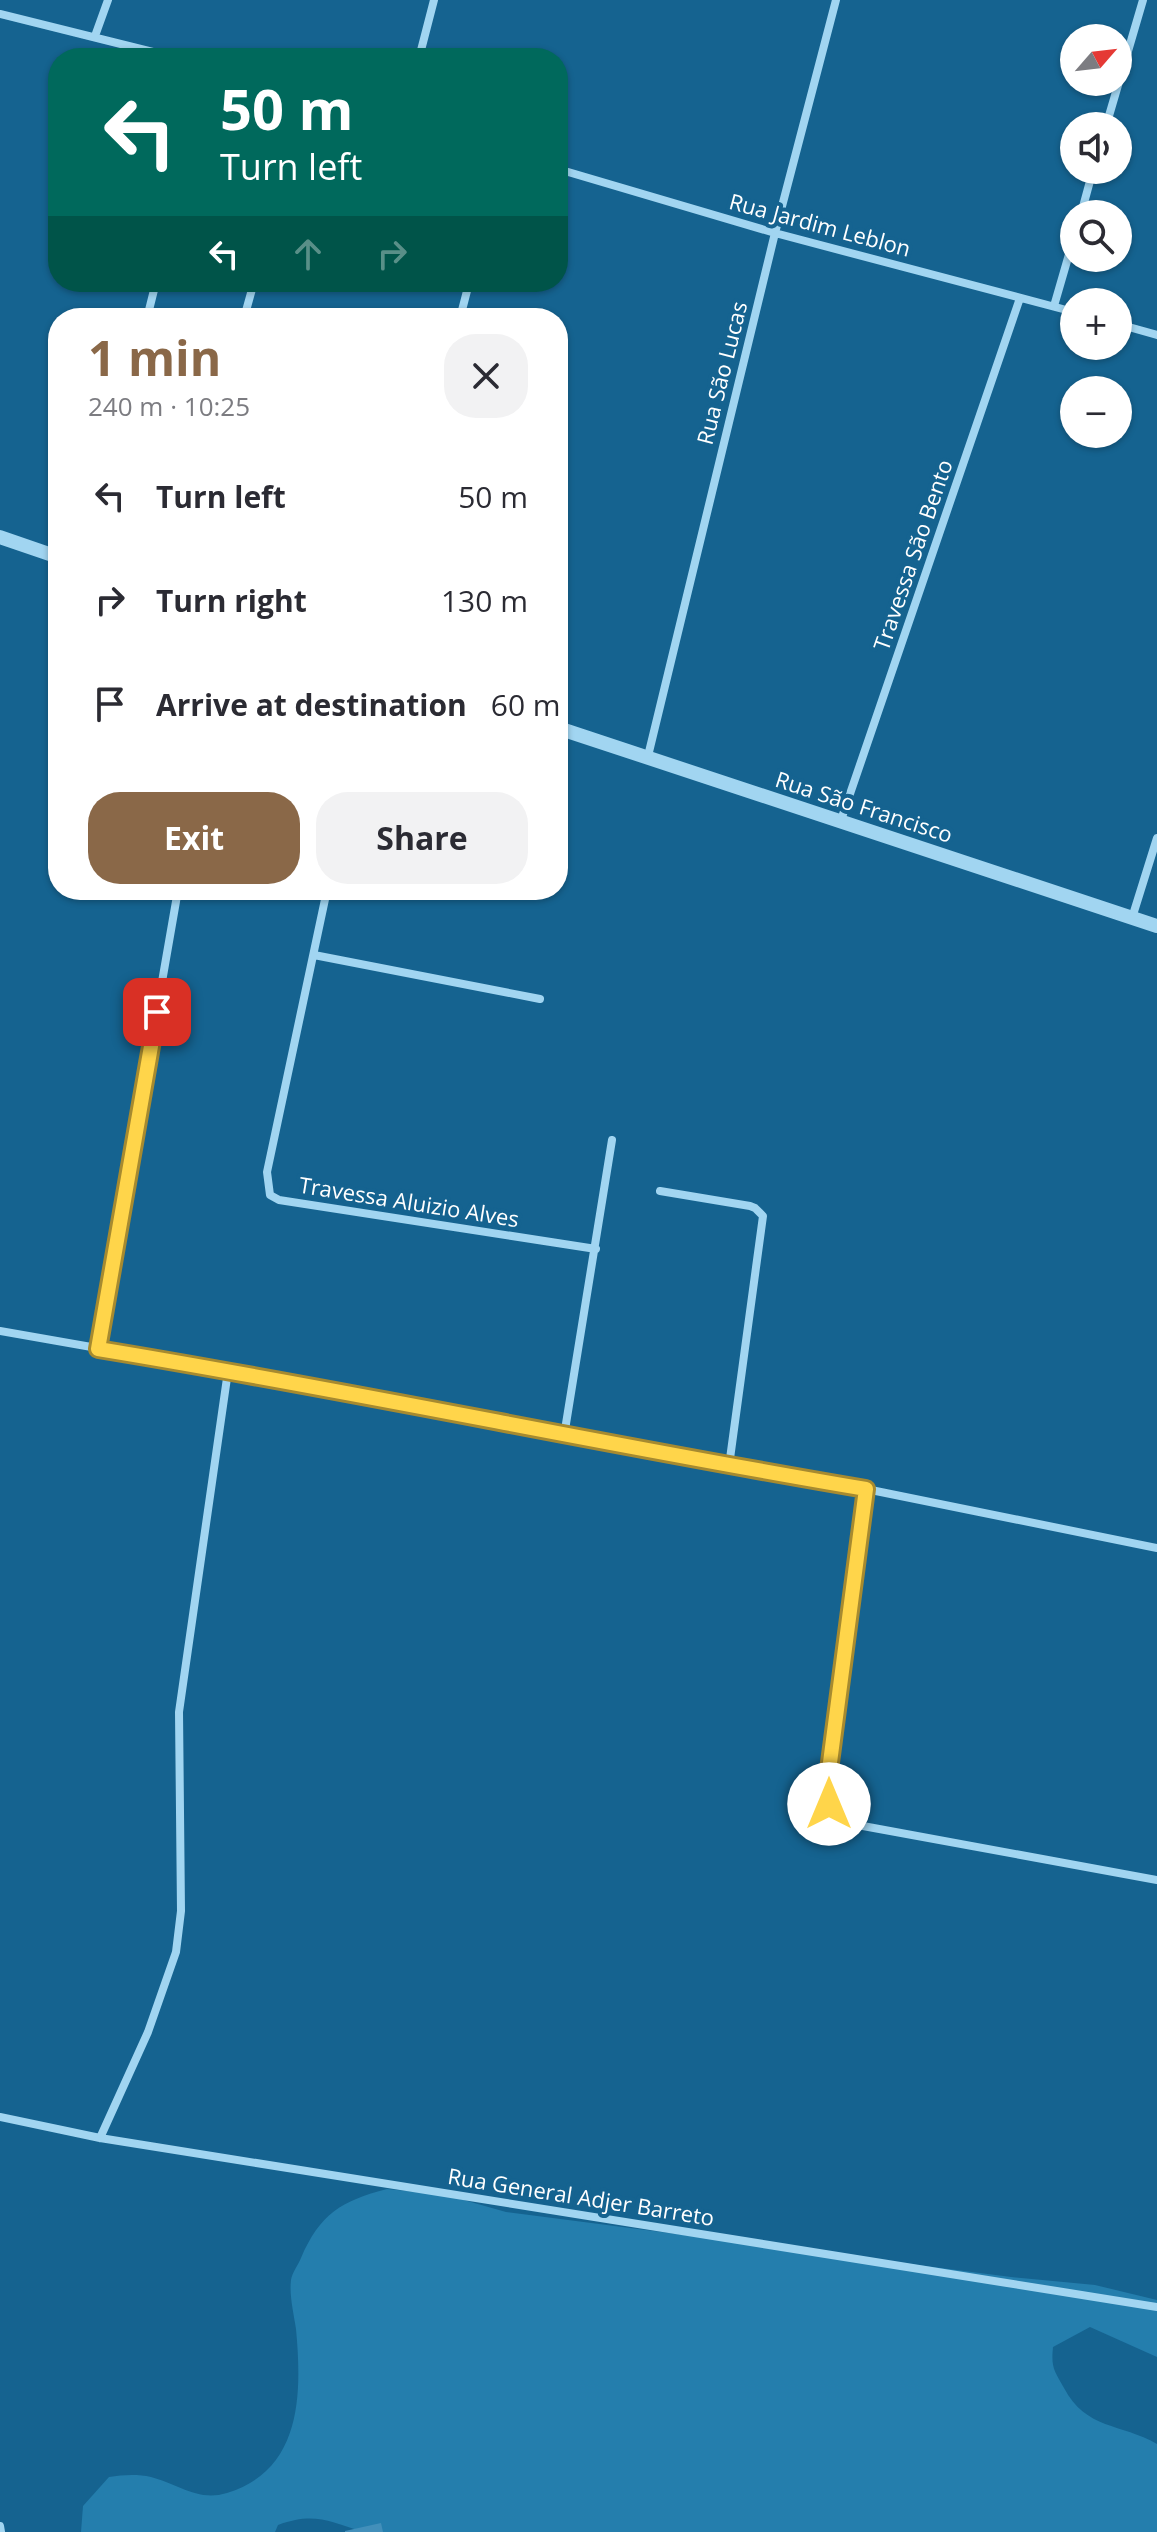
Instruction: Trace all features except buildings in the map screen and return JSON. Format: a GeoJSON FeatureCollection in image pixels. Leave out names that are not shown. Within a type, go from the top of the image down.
{"type":"FeatureCollection","features":[{"type":"Feature","properties":{"kind":"street"},"geometry":{"type":"LineString","coordinates":[[95,36],[108,0]]}},
{"type":"Feature","properties":{"kind":"street"},"geometry":{"type":"LineString","coordinates":[[422,48],[434,0]]}},
{"type":"Feature","properties":{"kind":"street","name":"Rua São Lucas"},"geometry":{"type":"LineString","coordinates":[[648,756],[775,233],[836,0]]}},
{"type":"Feature","properties":{"kind":"street"},"geometry":{"type":"LineString","coordinates":[[1110,112],[1143,0]]}},
{"type":"Feature","properties":{"kind":"street"},"geometry":{"type":"LineString","coordinates":[[0,14],[140,48]]}},
{"type":"Feature","properties":{"kind":"street","name":"Rua Jardim Leblon"},"geometry":{"type":"LineString","coordinates":[[568,172],[775,233],[1060,308]]}},
{"type":"Feature","properties":{"kind":"street"},"geometry":{"type":"LineString","coordinates":[[1054,306],[1064,272]]}},
{"type":"Feature","properties":{"kind":"street","name":"Travessa São Bento"},"geometry":{"type":"LineString","coordinates":[[840,823],[1020,298]]}},
{"type":"Feature","properties":{"kind":"street"},"geometry":{"type":"LineString","coordinates":[[1132,328],[1157,335]]}},
{"type":"Feature","properties":{"kind":"street"},"geometry":{"type":"LineString","coordinates":[[0,537],[48,554]]}},
{"type":"Feature","properties":{"kind":"street","name":"Rua São Francisco"},"geometry":{"type":"LineString","coordinates":[[568,731],[1157,926]]}},
{"type":"Feature","properties":{"kind":"street"},"geometry":{"type":"LineString","coordinates":[[1132,918],[1157,838]]}},
{"type":"Feature","properties":{"kind":"street"},"geometry":{"type":"LineString","coordinates":[[98,1349],[176,900]]}},
{"type":"Feature","properties":{"kind":"street","name":"Travessa Aluizio Alves"},"geometry":{"type":"LineString","coordinates":[[325,900],[267,1172],[270,1195],[279,1200],[596,1249]]}},
{"type":"Feature","properties":{"kind":"street"},"geometry":{"type":"LineString","coordinates":[[314,955],[540,999]]}},
{"type":"Feature","properties":{"kind":"street"},"geometry":{"type":"LineString","coordinates":[[564,1436],[612,1140]]}},
{"type":"Feature","properties":{"kind":"street"},"geometry":{"type":"LineString","coordinates":[[660,1191],[750,1206],[763,1216],[729,1466]]}},
{"type":"Feature","properties":{"kind":"street"},"geometry":{"type":"LineString","coordinates":[[0,1331],[866,1489],[1157,1548]]}},
{"type":"Feature","properties":{"kind":"street"},"geometry":{"type":"LineString","coordinates":[[100,2138],[148,2032],[176,1952],[181,1911],[179,1712],[228,1371]]}},
{"type":"Feature","properties":{"kind":"street"},"geometry":{"type":"LineString","coordinates":[[866,1489],[826,1793],[835,1815],[852,1824],[1157,1880]]}},
{"type":"Feature","properties":{"kind":"street","name":"Rua General Adjer Barreto"},"geometry":{"type":"LineString","coordinates":[[0,2117],[100,2138],[1157,2307]]}},
{"type":"Feature","properties":{"kind":"shaded area"},"geometry":{"type":"Polygon","coordinates":[[[387,2189],[446,2195],[506,2212],[1095,2285],[1157,2300],[1157,2357],[1090,2327],[1053,2347],[1052,2360],[1064,2388],[1083,2412],[1157,2444],[1157,2532],[363,2532],[330,2522],[302,2519],[278,2525],[275,2532],[81,2532],[83,2506],[109,2477],[146,2476],[197,2494],[217,2495],[252,2482],[270,2467],[292,2427],[297,2403],[298,2354],[291,2292],[293,2275],[308,2243],[324,2220],[357,2199],[387,2189]]]}},
{"type":"Feature","properties":{"kind":"route"},"geometry":{"type":"LineString","coordinates":[[157,1012],[98,1349],[866,1489],[826,1793],[829,1804]]}}]}
